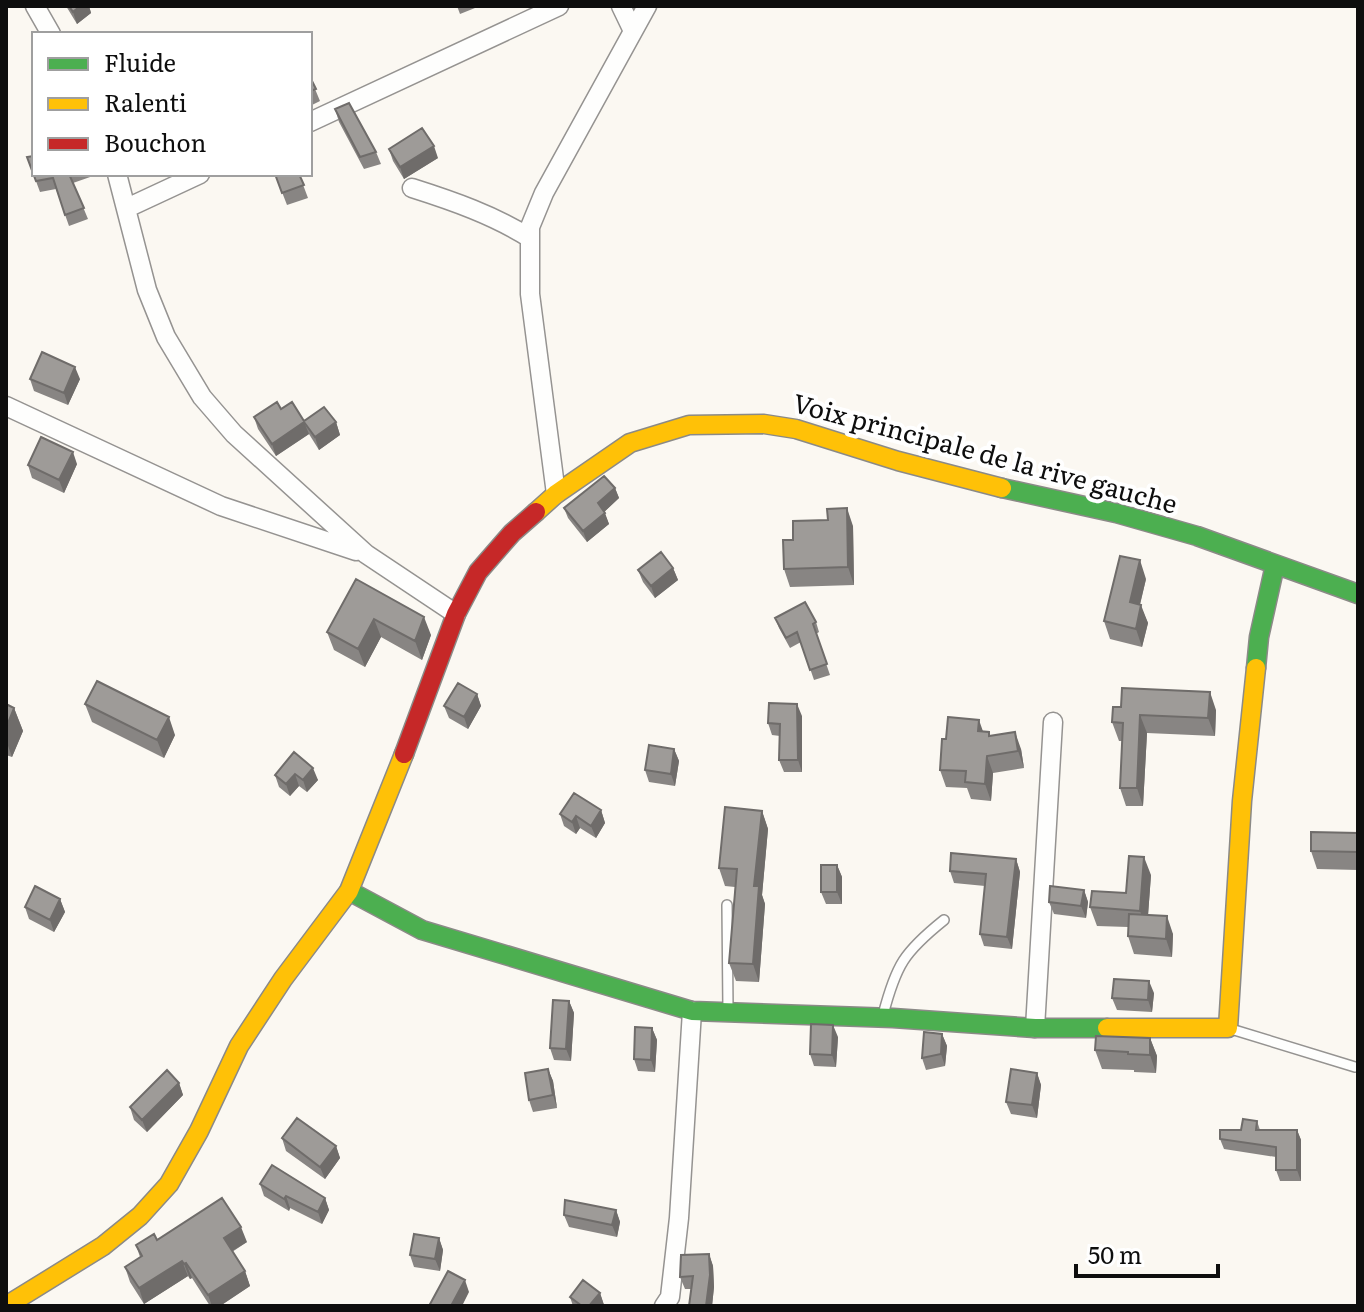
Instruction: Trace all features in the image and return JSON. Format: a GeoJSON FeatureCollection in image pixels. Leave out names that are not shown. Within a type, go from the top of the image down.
{"type":"FeatureCollection","features":[{"type":"Feature","properties":{"kind":"street"},"geometry":{"type":"LineString","coordinates":[[35,6],[50,32]]}},
{"type":"Feature","properties":{"kind":"street"},"geometry":{"type":"LineString","coordinates":[[312,121],[559,6]]}},
{"type":"Feature","properties":{"kind":"street"},"geometry":{"type":"LineString","coordinates":[[621,6],[633,31]]}},
{"type":"Feature","properties":{"kind":"street"},"geometry":{"type":"LineString","coordinates":[[556,494],[530,294],[530,227],[544,193],[647,6]]}},
{"type":"Feature","properties":{"kind":"street"},"geometry":{"type":"LineString","coordinates":[[118,176],[147,290],[166,337],[202,397],[234,434],[366,554],[456,614]]}},
{"type":"Feature","properties":{"kind":"street"},"geometry":{"type":"LineString","coordinates":[[127,208],[196,176]]}},
{"type":"Feature","properties":{"kind":"street"},"geometry":{"type":"LineString","coordinates":[[412,188],[466,206],[506,223],[530,238]]}},
{"type":"Feature","properties":{"kind":"street"},"geometry":{"type":"LineString","coordinates":[[6,406],[221,506],[366,554]]}},
{"type":"Feature","properties":{"kind":"street","name":"Voix principale de la rive gauche"},"geometry":{"type":"LineString","coordinates":[[6,1306],[103,1246],[140,1216],[169,1184],[199,1131],[239,1046],[283,979],[349,891],[456,614],[478,572],[512,533],[556,494],[630,443],[689,425],[764,424],[796,429],[986,485],[1116,513],[1197,536],[1358,594]]}},
{"type":"Feature","properties":{"kind":"street"},"geometry":{"type":"LineString","coordinates":[[349,891],[422,930],[692,1011],[882,1018],[1035,1028],[1228,1028],[1242,801],[1259,637],[1275,565]]}},
{"type":"Feature","properties":{"kind":"street"},"geometry":{"type":"LineString","coordinates":[[1035,1028],[1053,722]]}},
{"type":"Feature","properties":{"kind":"street"},"geometry":{"type":"LineString","coordinates":[[664,1306],[670,1297],[679,1218],[692,1011]]}},
{"type":"Feature","properties":{"kind":"lane"},"geometry":{"type":"LineString","coordinates":[[727,905],[728,1012]]}},
{"type":"Feature","properties":{"kind":"lane"},"geometry":{"type":"LineString","coordinates":[[882,1018],[893,977],[914,944],[944,920]]}},
{"type":"Feature","properties":{"kind":"lane"},"geometry":{"type":"LineString","coordinates":[[1228,1028],[1355,1067]]}},
{"type":"Feature","properties":{"kind":"building"},"geometry":{"type":"Polygon","coordinates":[[[349,103],[376,152],[360,157],[335,109],[349,103]]]}},
{"type":"Feature","properties":{"kind":"building"},"geometry":{"type":"Polygon","coordinates":[[[422,128],[434,146],[400,167],[389,149],[422,128]]]}},
{"type":"Feature","properties":{"kind":"building"},"geometry":{"type":"Polygon","coordinates":[[[34,176],[70,176],[84,208],[65,215],[53,178],[36,181],[34,176]]]}},
{"type":"Feature","properties":{"kind":"building"},"geometry":{"type":"Polygon","coordinates":[[[276,176],[300,176],[304,185],[282,193],[276,176]]]}},
{"type":"Feature","properties":{"kind":"building"},"geometry":{"type":"Polygon","coordinates":[[[42,352],[75,367],[64,393],[30,379],[42,352]]]}},
{"type":"Feature","properties":{"kind":"building"},"geometry":{"type":"Polygon","coordinates":[[[277,402],[281,409],[292,402],[304,421],[324,407],[336,422],[315,437],[304,422],[272,444],[254,417],[277,402]]]}},
{"type":"Feature","properties":{"kind":"building"},"geometry":{"type":"Polygon","coordinates":[[[41,437],[73,452],[59,480],[28,465],[41,437]]]}},
{"type":"Feature","properties":{"kind":"building"},"geometry":{"type":"Polygon","coordinates":[[[604,476],[615,488],[598,503],[605,513],[583,531],[564,508],[604,476]]]}},
{"type":"Feature","properties":{"kind":"building"},"geometry":{"type":"Polygon","coordinates":[[[847,508],[848,567],[784,569],[783,540],[793,540],[793,521],[828,520],[827,509],[847,508]]]}},
{"type":"Feature","properties":{"kind":"building"},"geometry":{"type":"Polygon","coordinates":[[[661,552],[673,568],[651,586],[638,570],[661,552]]]}},
{"type":"Feature","properties":{"kind":"building"},"geometry":{"type":"Polygon","coordinates":[[[1120,556],[1140,560],[1130,602],[1141,605],[1136,629],[1104,621],[1120,556]]]}},
{"type":"Feature","properties":{"kind":"building"},"geometry":{"type":"Polygon","coordinates":[[[356,579],[424,617],[415,641],[374,619],[358,649],[327,632],[356,579]]]}},
{"type":"Feature","properties":{"kind":"building"},"geometry":{"type":"Polygon","coordinates":[[[805,602],[816,622],[813,624],[827,664],[810,670],[797,632],[786,638],[775,618],[805,602]]]}},
{"type":"Feature","properties":{"kind":"building"},"geometry":{"type":"Polygon","coordinates":[[[97,681],[169,717],[157,740],[85,704],[97,681]]]}},
{"type":"Feature","properties":{"kind":"building"},"geometry":{"type":"Polygon","coordinates":[[[458,683],[477,694],[464,717],[444,706],[458,683]]]}},
{"type":"Feature","properties":{"kind":"building"},"geometry":{"type":"Polygon","coordinates":[[[1122,688],[1210,692],[1208,718],[1140,715],[1137,788],[1120,788],[1123,723],[1112,722],[1113,707],[1121,707],[1122,688]]]}},
{"type":"Feature","properties":{"kind":"building"},"geometry":{"type":"Polygon","coordinates":[[[769,703],[797,704],[798,760],[779,760],[780,724],[768,723],[769,703]]]}},
{"type":"Feature","properties":{"kind":"building"},"geometry":{"type":"Polygon","coordinates":[[[6,704],[14,708],[6,728],[6,704]]]}},
{"type":"Feature","properties":{"kind":"building"},"geometry":{"type":"Polygon","coordinates":[[[948,717],[979,720],[978,731],[989,732],[989,736],[1015,732],[1018,751],[987,756],[985,784],[965,782],[966,771],[940,770],[942,739],[946,739],[948,717]]]}},
{"type":"Feature","properties":{"kind":"building"},"geometry":{"type":"Polygon","coordinates":[[[649,745],[674,749],[671,774],[645,770],[649,745]]]}},
{"type":"Feature","properties":{"kind":"building"},"geometry":{"type":"Polygon","coordinates":[[[294,752],[313,768],[303,780],[295,774],[286,784],[275,775],[294,752]]]}},
{"type":"Feature","properties":{"kind":"building"},"geometry":{"type":"Polygon","coordinates":[[[574,793],[601,810],[591,826],[576,816],[572,822],[560,814],[574,793]]]}},
{"type":"Feature","properties":{"kind":"building"},"geometry":{"type":"Polygon","coordinates":[[[725,807],[762,811],[754,886],[759,886],[753,964],[729,963],[737,869],[719,868],[725,807]]]}},
{"type":"Feature","properties":{"kind":"building"},"geometry":{"type":"Polygon","coordinates":[[[1311,832],[1358,833],[1358,852],[1311,851],[1311,832]]]}},
{"type":"Feature","properties":{"kind":"building"},"geometry":{"type":"Polygon","coordinates":[[[951,853],[1016,859],[1007,937],[980,934],[986,874],[950,871],[951,853]]]}},
{"type":"Feature","properties":{"kind":"building"},"geometry":{"type":"Polygon","coordinates":[[[1129,856],[1144,857],[1140,911],[1090,907],[1092,891],[1126,893],[1129,856]]]}},
{"type":"Feature","properties":{"kind":"building"},"geometry":{"type":"Polygon","coordinates":[[[821,865],[837,865],[837,892],[821,892],[821,865]]]}},
{"type":"Feature","properties":{"kind":"building"},"geometry":{"type":"Polygon","coordinates":[[[35,886],[60,899],[50,920],[25,907],[35,886]]]}},
{"type":"Feature","properties":{"kind":"building"},"geometry":{"type":"Polygon","coordinates":[[[1050,886],[1084,890],[1081,906],[1049,902],[1050,886]]]}},
{"type":"Feature","properties":{"kind":"building"},"geometry":{"type":"Polygon","coordinates":[[[1129,914],[1167,916],[1166,939],[1128,936],[1129,914]]]}},
{"type":"Feature","properties":{"kind":"building"},"geometry":{"type":"Polygon","coordinates":[[[1114,979],[1149,981],[1148,1000],[1112,998],[1114,979]]]}},
{"type":"Feature","properties":{"kind":"building"},"geometry":{"type":"Polygon","coordinates":[[[553,1000],[569,1001],[566,1049],[550,1048],[553,1000]]]}},
{"type":"Feature","properties":{"kind":"building"},"geometry":{"type":"Polygon","coordinates":[[[811,1024],[833,1025],[832,1055],[810,1054],[811,1024]]]}},
{"type":"Feature","properties":{"kind":"building"},"geometry":{"type":"Polygon","coordinates":[[[635,1027],[652,1028],[651,1060],[634,1059],[635,1027]]]}},
{"type":"Feature","properties":{"kind":"building"},"geometry":{"type":"Polygon","coordinates":[[[924,1032],[942,1034],[941,1054],[922,1058],[924,1032]]]}},
{"type":"Feature","properties":{"kind":"building"},"geometry":{"type":"Polygon","coordinates":[[[1096,1036],[1150,1038],[1150,1055],[1095,1050],[1096,1036]]]}},
{"type":"Feature","properties":{"kind":"building"},"geometry":{"type":"Polygon","coordinates":[[[548,1069],[553,1095],[529,1100],[525,1073],[548,1069]]]}},
{"type":"Feature","properties":{"kind":"building"},"geometry":{"type":"Polygon","coordinates":[[[1011,1069],[1037,1073],[1032,1105],[1006,1102],[1011,1069]]]}},
{"type":"Feature","properties":{"kind":"building"},"geometry":{"type":"Polygon","coordinates":[[[167,1070],[179,1083],[142,1120],[130,1107],[167,1070]]]}},
{"type":"Feature","properties":{"kind":"building"},"geometry":{"type":"Polygon","coordinates":[[[297,1118],[336,1146],[320,1167],[282,1138],[297,1118]]]}},
{"type":"Feature","properties":{"kind":"building"},"geometry":{"type":"Polygon","coordinates":[[[1243,1119],[1257,1121],[1256,1130],[1297,1130],[1297,1170],[1276,1170],[1276,1147],[1220,1139],[1220,1130],[1241,1130],[1243,1119]]]}},
{"type":"Feature","properties":{"kind":"building"},"geometry":{"type":"Polygon","coordinates":[[[272,1165],[325,1198],[318,1212],[286,1196],[284,1199],[260,1184],[272,1165]]]}},
{"type":"Feature","properties":{"kind":"building"},"geometry":{"type":"Polygon","coordinates":[[[222,1198],[241,1227],[224,1238],[245,1271],[208,1295],[182,1261],[139,1288],[125,1267],[142,1256],[136,1245],[154,1234],[157,1240],[222,1198]]]}},
{"type":"Feature","properties":{"kind":"building"},"geometry":{"type":"Polygon","coordinates":[[[565,1200],[616,1210],[612,1225],[564,1215],[565,1200]]]}},
{"type":"Feature","properties":{"kind":"building"},"geometry":{"type":"Polygon","coordinates":[[[414,1234],[439,1238],[435,1259],[410,1255],[414,1234]]]}},
{"type":"Feature","properties":{"kind":"building"},"geometry":{"type":"Polygon","coordinates":[[[709,1254],[706,1306],[689,1306],[693,1276],[680,1277],[681,1255],[709,1254]]]}},
{"type":"Feature","properties":{"kind":"building"},"geometry":{"type":"Polygon","coordinates":[[[448,1271],[465,1280],[451,1306],[429,1306],[448,1271]]]}},
{"type":"Feature","properties":{"kind":"building"},"geometry":{"type":"Polygon","coordinates":[[[583,1280],[600,1293],[589,1306],[582,1306],[570,1297],[583,1280]]]}},
{"type":"Feature","properties":{"kind":"traffic: fast"},"geometry":{"type":"LineString","coordinates":[[1002,488],[1116,513],[1197,536],[1358,594]]}},
{"type":"Feature","properties":{"kind":"traffic: fast"},"geometry":{"type":"LineString","coordinates":[[1256,668],[1259,637],[1275,565]]}},
{"type":"Feature","properties":{"kind":"traffic: fast"},"geometry":{"type":"LineString","coordinates":[[349,891],[422,930],[692,1011],[893,1018],[1035,1028],[1107,1028]]}},
{"type":"Feature","properties":{"kind":"traffic: slow"},"geometry":{"type":"LineString","coordinates":[[536,512],[556,494],[630,443],[689,425],[764,424],[796,429],[898,461],[1002,488]]}},
{"type":"Feature","properties":{"kind":"traffic: slow"},"geometry":{"type":"LineString","coordinates":[[1107,1028],[1228,1028],[1242,801],[1256,668]]}},
{"type":"Feature","properties":{"kind":"traffic: slow"},"geometry":{"type":"LineString","coordinates":[[6,1306],[103,1246],[140,1216],[169,1184],[199,1131],[239,1046],[283,979],[349,891],[404,754]]}},
{"type":"Feature","properties":{"kind":"traffic: jam"},"geometry":{"type":"LineString","coordinates":[[404,754],[456,614],[478,572],[512,533],[536,512]]}}]}
